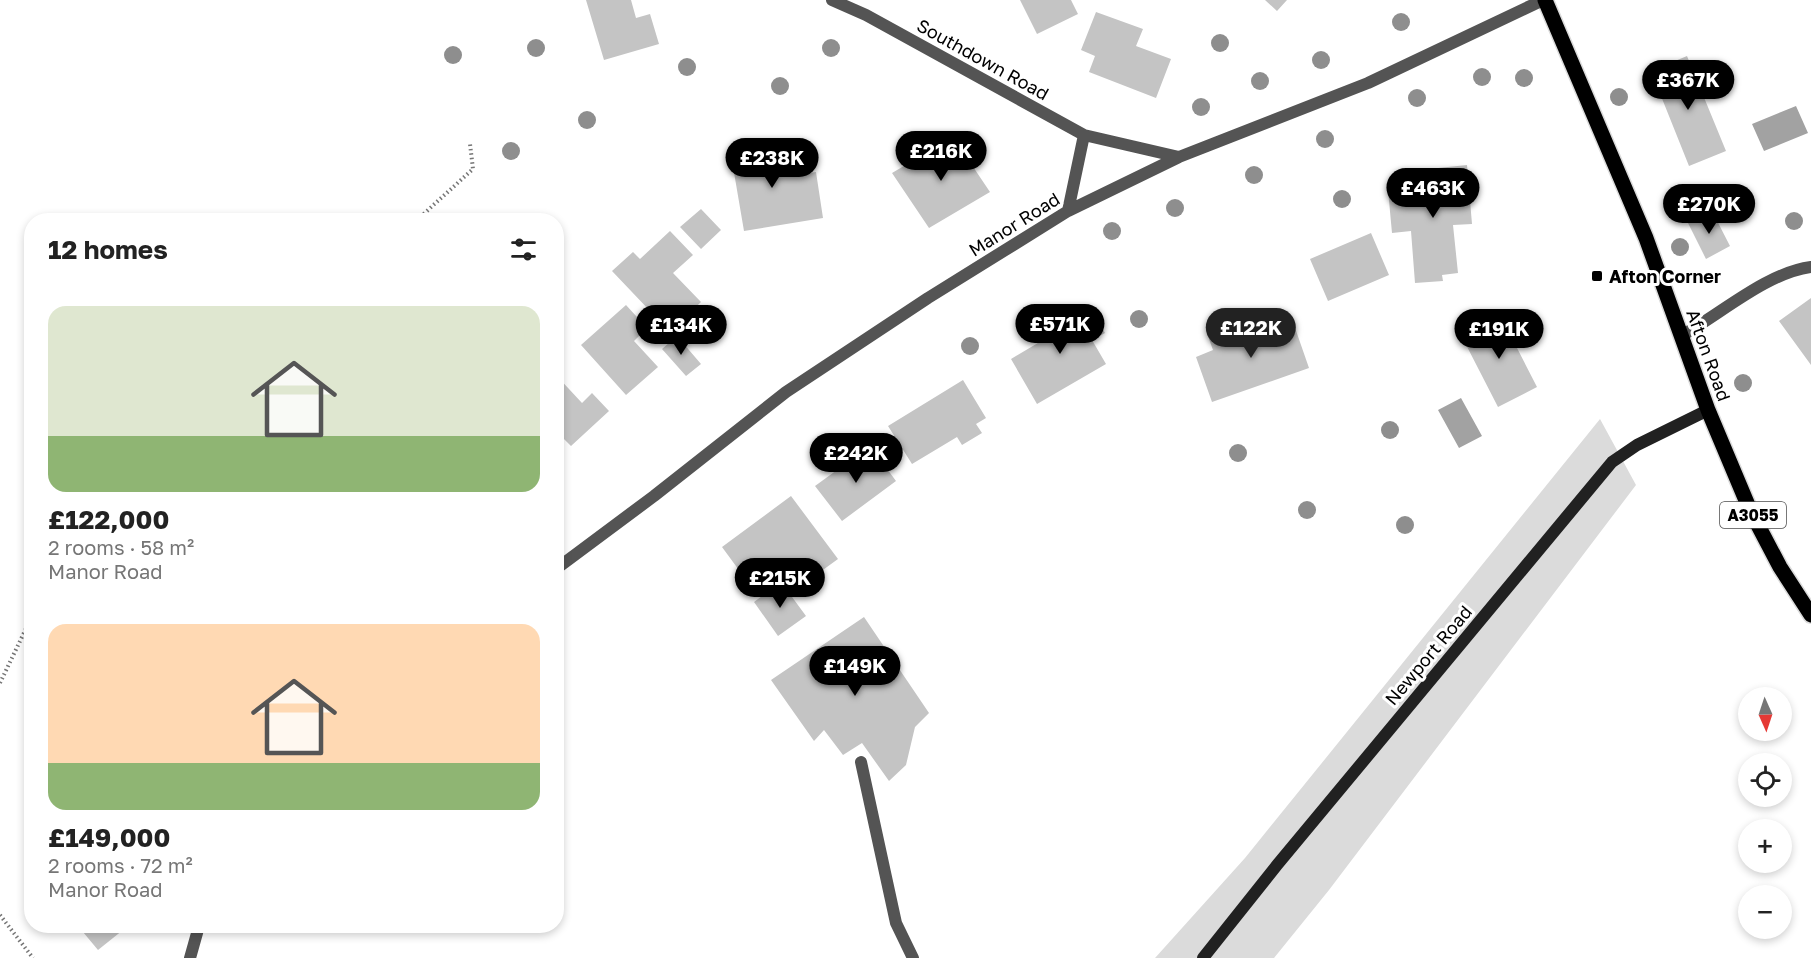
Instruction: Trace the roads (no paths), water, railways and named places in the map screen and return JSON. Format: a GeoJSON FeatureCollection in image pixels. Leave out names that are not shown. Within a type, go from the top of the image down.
{"type":"FeatureCollection","features":[{"type":"Feature","properties":{"kind":"main road","name":"Afton Road"},"geometry":{"type":"LineString","coordinates":[[1544,0],[1646,238],[1708,410],[1750,510],[1780,567],[1811,615]]}},
{"type":"Feature","properties":{"kind":"main road","name":"Newport Road"},"geometry":{"type":"LineString","coordinates":[[1203,958],[1277,865],[1612,462],[1637,446],[1708,410]]}},
{"type":"Feature","properties":{"kind":"street","name":"Southdown Road"},"geometry":{"type":"LineString","coordinates":[[832,0],[866,15],[1084,135],[1179,157]]}},
{"type":"Feature","properties":{"kind":"street","name":"Manor Road"},"geometry":{"type":"LineString","coordinates":[[564,563],[654,496],[786,392],[928,298],[1068,211],[1179,157],[1368,83],[1544,0]]}},
{"type":"Feature","properties":{"kind":"street"},"geometry":{"type":"LineString","coordinates":[[1068,211],[1084,135]]}},
{"type":"Feature","properties":{"kind":"street"},"geometry":{"type":"LineString","coordinates":[[1682,336],[1747,294],[1796,269],[1811,267]]}},
{"type":"Feature","properties":{"kind":"street"},"geometry":{"type":"LineString","coordinates":[[861,762],[896,923],[913,958]]}},
{"type":"Feature","properties":{"kind":"street"},"geometry":{"type":"LineString","coordinates":[[190,958],[197,933]]}},
{"type":"Feature","properties":{"kind":"place","name":"Afton Corner"},"geometry":{"type":"Point","coordinates":[1597,276]}}]}
